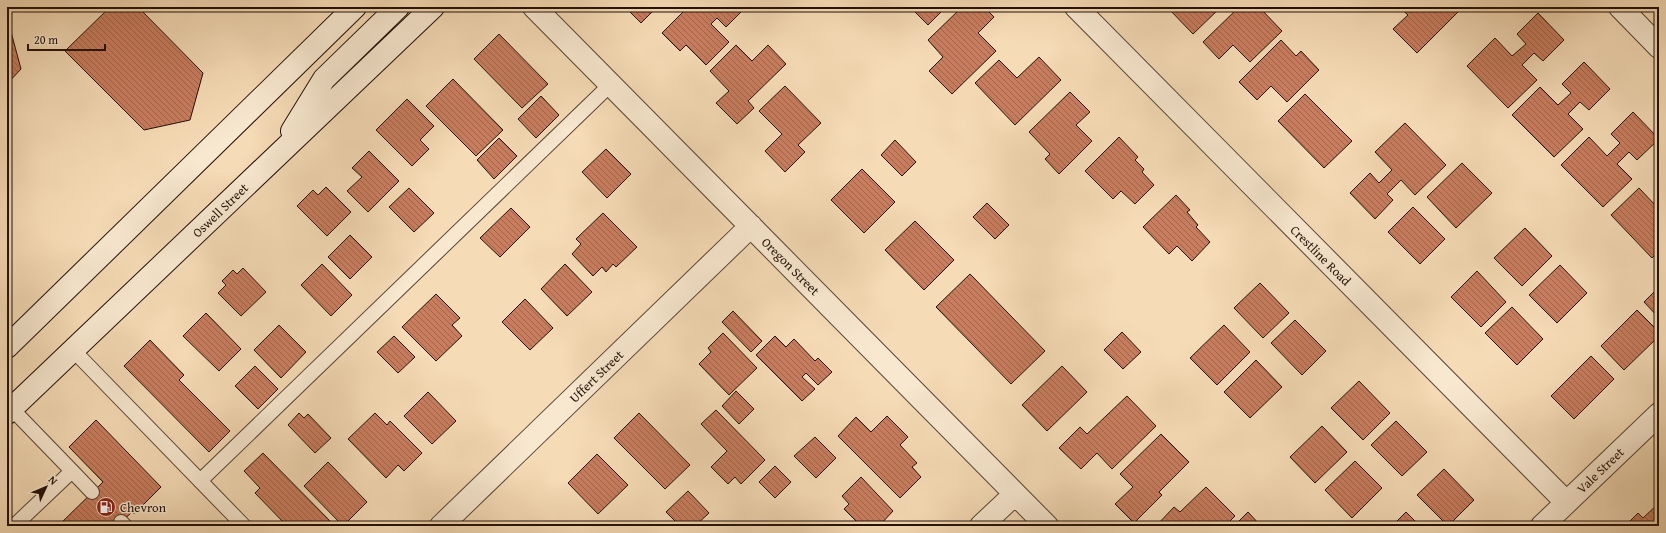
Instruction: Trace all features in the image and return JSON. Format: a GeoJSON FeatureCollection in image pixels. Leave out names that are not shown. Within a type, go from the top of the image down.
{"type":"FeatureCollection","features":[{"type":"Feature","properties":{"kind":"street"},"geometry":{"type":"LineString","coordinates":[[7,348],[355,7]]}},
{"type":"Feature","properties":{"kind":"street"},"geometry":{"type":"LineString","coordinates":[[275,157],[324,79],[398,7]]}},
{"type":"Feature","properties":{"kind":"street","name":"Oswell Street"},"geometry":{"type":"LineString","coordinates":[[9,411],[433,7]]}},
{"type":"Feature","properties":{"kind":"street","name":"Oregon Street"},"geometry":{"type":"LineString","coordinates":[[534,7],[1047,526]]}},
{"type":"Feature","properties":{"kind":"street","name":"Crestline Road"},"geometry":{"type":"LineString","coordinates":[[1076,7],[1566,502]]}},
{"type":"Feature","properties":{"kind":"street"},"geometry":{"type":"LineString","coordinates":[[1620,7],[1659,47]]}},
{"type":"Feature","properties":{"kind":"street","name":"Uffert Street"},"geometry":{"type":"LineString","coordinates":[[441,526],[751,226]]}},
{"type":"Feature","properties":{"kind":"street","name":"Vale Street"},"geometry":{"type":"LineString","coordinates":[[1542,526],[1659,414]]}},
{"type":"Feature","properties":{"kind":"street"},"geometry":{"type":"LineString","coordinates":[[981,526],[1015,494]]}},
{"type":"Feature","properties":{"kind":"lane"},"geometry":{"type":"LineString","coordinates":[[200,481],[611,84]]}},
{"type":"Feature","properties":{"kind":"lane"},"geometry":{"type":"LineString","coordinates":[[73,350],[244,526]]}},
{"type":"Feature","properties":{"kind":"lane"},"geometry":{"type":"LineString","coordinates":[[9,411],[92,492]]}},
{"type":"Feature","properties":{"kind":"lane"},"geometry":{"type":"LineString","coordinates":[[14,526],[72,471]]}},
{"type":"Feature","properties":{"kind":"building"},"geometry":{"type":"Polygon","coordinates":[[[110,7],[138,7],[203,73],[190,120],[144,130],[65,51],[110,7]]]}},
{"type":"Feature","properties":{"kind":"building"},"geometry":{"type":"Polygon","coordinates":[[[625,7],[657,7],[641,23],[625,7]]]}},
{"type":"Feature","properties":{"kind":"building"},"geometry":{"type":"Polygon","coordinates":[[[688,7],[746,7],[726,27],[717,18],[711,24],[729,42],[706,65],[686,45],[680,51],[662,33],[688,7]]]}},
{"type":"Feature","properties":{"kind":"building"},"geometry":{"type":"Polygon","coordinates":[[[910,7],[946,7],[928,25],[910,7]]]}},
{"type":"Feature","properties":{"kind":"building"},"geometry":{"type":"Polygon","coordinates":[[[962,7],[984,7],[994,17],[978,33],[996,51],[952,94],[929,71],[943,57],[928,40],[962,7]]]}},
{"type":"Feature","properties":{"kind":"building"},"geometry":{"type":"Polygon","coordinates":[[[1167,7],[1221,7],[1193,34],[1167,7]]]}},
{"type":"Feature","properties":{"kind":"building"},"geometry":{"type":"Polygon","coordinates":[[[1239,7],[1259,7],[1282,31],[1250,62],[1233,45],[1219,59],[1203,42],[1239,7]]]}},
{"type":"Feature","properties":{"kind":"building"},"geometry":{"type":"Polygon","coordinates":[[[1399,7],[1463,7],[1417,53],[1393,29],[1408,15],[1399,7]]]}},
{"type":"Feature","properties":{"kind":"building"},"geometry":{"type":"Polygon","coordinates":[[[1538,13],[1564,40],[1543,61],[1534,53],[1522,65],[1537,80],[1508,108],[1467,66],[1495,38],[1512,56],[1526,44],[1517,34],[1538,13]]]}},
{"type":"Feature","properties":{"kind":"building"},"geometry":{"type":"Polygon","coordinates":[[[7,17],[21,69],[7,84],[7,17]]]}},
{"type":"Feature","properties":{"kind":"building"},"geometry":{"type":"Polygon","coordinates":[[[499,34],[548,84],[522,108],[474,59],[499,34]]]}},
{"type":"Feature","properties":{"kind":"building"},"geometry":{"type":"Polygon","coordinates":[[[1281,40],[1296,56],[1301,51],[1319,70],[1287,102],[1271,86],[1257,100],[1239,82],[1281,40]]]}},
{"type":"Feature","properties":{"kind":"building"},"geometry":{"type":"Polygon","coordinates":[[[736,45],[752,61],[768,45],[786,64],[748,101],[754,108],[737,124],[716,103],[729,91],[710,71],[736,45]]]}},
{"type":"Feature","properties":{"kind":"building"},"geometry":{"type":"Polygon","coordinates":[[[1039,57],[1061,80],[1015,125],[975,83],[999,60],[1017,78],[1039,57]]]}},
{"type":"Feature","properties":{"kind":"building"},"geometry":{"type":"Polygon","coordinates":[[[1584,62],[1610,89],[1589,110],[1580,102],[1568,114],[1583,129],[1554,157],[1512,115],[1540,87],[1558,105],[1571,93],[1562,84],[1584,62]]]}},
{"type":"Feature","properties":{"kind":"building"},"geometry":{"type":"Polygon","coordinates":[[[453,79],[503,130],[476,156],[426,106],[453,79]]]}},
{"type":"Feature","properties":{"kind":"building"},"geometry":{"type":"Polygon","coordinates":[[[785,86],[821,123],[798,145],[805,152],[785,172],[765,151],[782,134],[759,111],[785,86]]]}},
{"type":"Feature","properties":{"kind":"building"},"geometry":{"type":"Polygon","coordinates":[[[1070,92],[1090,112],[1076,125],[1092,141],[1059,174],[1045,159],[1050,154],[1029,132],[1070,92]]]}},
{"type":"Feature","properties":{"kind":"building"},"geometry":{"type":"Polygon","coordinates":[[[1305,94],[1352,141],[1324,168],[1278,121],[1305,94]]]}},
{"type":"Feature","properties":{"kind":"building"},"geometry":{"type":"Polygon","coordinates":[[[541,96],[559,115],[536,138],[518,119],[541,96]]]}},
{"type":"Feature","properties":{"kind":"building"},"geometry":{"type":"Polygon","coordinates":[[[407,99],[434,126],[420,140],[429,149],[412,166],[376,130],[407,99]]]}},
{"type":"Feature","properties":{"kind":"building"},"geometry":{"type":"Polygon","coordinates":[[[1633,112],[1659,139],[1637,160],[1629,152],[1617,164],[1632,179],[1603,207],[1561,165],[1589,137],[1607,156],[1620,143],[1611,134],[1633,112]]]}},
{"type":"Feature","properties":{"kind":"building"},"geometry":{"type":"Polygon","coordinates":[[[1405,123],[1446,165],[1415,195],[1401,180],[1387,194],[1393,200],[1375,219],[1350,193],[1370,173],[1379,183],[1392,170],[1375,152],[1405,123]]]}},
{"type":"Feature","properties":{"kind":"building"},"geometry":{"type":"Polygon","coordinates":[[[1119,137],[1138,157],[1135,160],[1144,169],[1142,172],[1154,185],[1135,204],[1121,191],[1113,199],[1085,171],[1119,137]]]}},
{"type":"Feature","properties":{"kind":"building"},"geometry":{"type":"Polygon","coordinates":[[[499,138],[517,156],[494,179],[477,160],[499,138]]]}},
{"type":"Feature","properties":{"kind":"building"},"geometry":{"type":"Polygon","coordinates":[[[895,140],[916,162],[902,176],[881,155],[895,140]]]}},
{"type":"Feature","properties":{"kind":"building"},"geometry":{"type":"Polygon","coordinates":[[[606,149],[631,174],[607,198],[582,172],[606,149]]]}},
{"type":"Feature","properties":{"kind":"building"},"geometry":{"type":"Polygon","coordinates":[[[369,151],[399,181],[368,212],[347,191],[362,177],[352,168],[369,151]]]}},
{"type":"Feature","properties":{"kind":"building"},"geometry":{"type":"Polygon","coordinates":[[[1462,163],[1492,193],[1456,228],[1427,197],[1462,163]]]}},
{"type":"Feature","properties":{"kind":"building"},"geometry":{"type":"Polygon","coordinates":[[[862,169],[895,202],[864,233],[831,200],[862,169]]]}},
{"type":"Feature","properties":{"kind":"building"},"geometry":{"type":"Polygon","coordinates":[[[326,187],[351,212],[327,236],[297,206],[313,190],[318,195],[326,187]]]}},
{"type":"Feature","properties":{"kind":"building"},"geometry":{"type":"Polygon","coordinates":[[[409,188],[434,213],[414,232],[389,207],[409,188]]]}},
{"type":"Feature","properties":{"kind":"building"},"geometry":{"type":"Polygon","coordinates":[[[1639,188],[1656,206],[1659,203],[1659,251],[1652,258],[1611,215],[1639,188]]]}},
{"type":"Feature","properties":{"kind":"building"},"geometry":{"type":"Polygon","coordinates":[[[1176,195],[1190,210],[1187,212],[1198,225],[1196,227],[1210,242],[1192,261],[1177,246],[1169,254],[1143,227],[1176,195]]]}},
{"type":"Feature","properties":{"kind":"building"},"geometry":{"type":"Polygon","coordinates":[[[987,203],[1009,225],[995,239],[973,217],[987,203]]]}},
{"type":"Feature","properties":{"kind":"building"},"geometry":{"type":"Polygon","coordinates":[[[1413,207],[1445,239],[1420,264],[1388,232],[1413,207]]]}},
{"type":"Feature","properties":{"kind":"building"},"geometry":{"type":"Polygon","coordinates":[[[511,208],[530,227],[500,257],[480,238],[511,208]]]}},
{"type":"Feature","properties":{"kind":"building"},"geometry":{"type":"Polygon","coordinates":[[[603,213],[637,247],[616,267],[613,264],[606,272],[602,267],[593,276],[572,254],[581,244],[576,239],[603,213]]]}},
{"type":"Feature","properties":{"kind":"building"},"geometry":{"type":"Polygon","coordinates":[[[915,221],[954,260],[924,290],[885,250],[915,221]]]}},
{"type":"Feature","properties":{"kind":"building"},"geometry":{"type":"Polygon","coordinates":[[[1525,228],[1552,256],[1522,286],[1494,258],[1525,228]]]}},
{"type":"Feature","properties":{"kind":"building"},"geometry":{"type":"Polygon","coordinates":[[[350,235],[372,257],[350,279],[328,257],[350,235]]]}},
{"type":"Feature","properties":{"kind":"building"},"geometry":{"type":"Polygon","coordinates":[[[322,264],[352,295],[331,316],[301,285],[322,264]]]}},
{"type":"Feature","properties":{"kind":"building"},"geometry":{"type":"Polygon","coordinates":[[[565,264],[592,292],[567,316],[541,289],[565,264]]]}},
{"type":"Feature","properties":{"kind":"building"},"geometry":{"type":"Polygon","coordinates":[[[1560,265],[1587,293],[1557,323],[1529,295],[1560,265]]]}},
{"type":"Feature","properties":{"kind":"building"},"geometry":{"type":"Polygon","coordinates":[[[243,268],[266,292],[241,316],[218,293],[226,285],[222,281],[233,270],[237,274],[243,268]]]}},
{"type":"Feature","properties":{"kind":"building"},"geometry":{"type":"Polygon","coordinates":[[[1477,271],[1506,302],[1481,327],[1451,297],[1477,271]]]}},
{"type":"Feature","properties":{"kind":"building"},"geometry":{"type":"Polygon","coordinates":[[[970,274],[1045,351],[1011,384],[936,307],[970,274]]]}},
{"type":"Feature","properties":{"kind":"building"},"geometry":{"type":"Polygon","coordinates":[[[1260,283],[1289,313],[1263,338],[1234,308],[1260,283]]]}},
{"type":"Feature","properties":{"kind":"building"},"geometry":{"type":"Polygon","coordinates":[[[1659,287],[1659,318],[1644,302],[1659,287]]]}},
{"type":"Feature","properties":{"kind":"building"},"geometry":{"type":"Polygon","coordinates":[[[436,294],[460,318],[452,325],[462,336],[436,361],[402,327],[436,294]]]}},
{"type":"Feature","properties":{"kind":"building"},"geometry":{"type":"Polygon","coordinates":[[[525,299],[553,328],[530,350],[502,322],[525,299]]]}},
{"type":"Feature","properties":{"kind":"building"},"geometry":{"type":"Polygon","coordinates":[[[1512,307],[1543,339],[1517,365],[1485,333],[1512,307]]]}},
{"type":"Feature","properties":{"kind":"building"},"geometry":{"type":"Polygon","coordinates":[[[1637,310],[1659,332],[1659,336],[1624,370],[1601,346],[1637,310]]]}},
{"type":"Feature","properties":{"kind":"building"},"geometry":{"type":"Polygon","coordinates":[[[733,311],[762,341],[751,352],[722,322],[733,311]]]}},
{"type":"Feature","properties":{"kind":"building"},"geometry":{"type":"Polygon","coordinates":[[[206,313],[241,349],[219,371],[183,336],[206,313]]]}},
{"type":"Feature","properties":{"kind":"building"},"geometry":{"type":"Polygon","coordinates":[[[1295,320],[1326,351],[1302,375],[1271,343],[1295,320]]]}},
{"type":"Feature","properties":{"kind":"building"},"geometry":{"type":"Polygon","coordinates":[[[279,325],[306,352],[281,378],[254,350],[279,325]]]}},
{"type":"Feature","properties":{"kind":"building"},"geometry":{"type":"Polygon","coordinates":[[[1224,325],[1250,352],[1217,385],[1190,358],[1224,325]]]}},
{"type":"Feature","properties":{"kind":"building"},"geometry":{"type":"Polygon","coordinates":[[[1122,332],[1141,352],[1123,369],[1104,350],[1122,332]]]}},
{"type":"Feature","properties":{"kind":"building"},"geometry":{"type":"Polygon","coordinates":[[[723,333],[757,368],[729,395],[699,364],[711,352],[708,348],[723,333]]]}},
{"type":"Feature","properties":{"kind":"building"},"geometry":{"type":"Polygon","coordinates":[[[394,336],[415,357],[398,373],[377,352],[394,336]]]}},
{"type":"Feature","properties":{"kind":"building"},"geometry":{"type":"Polygon","coordinates":[[[775,336],[786,347],[794,339],[815,361],[818,358],[832,372],[818,385],[806,373],[802,377],[815,389],[802,401],[756,355],[775,336]]]}},
{"type":"Feature","properties":{"kind":"building"},"geometry":{"type":"Polygon","coordinates":[[[150,340],[184,375],[179,380],[230,431],[209,452],[124,366],[150,340]]]}},
{"type":"Feature","properties":{"kind":"building"},"geometry":{"type":"Polygon","coordinates":[[[1591,356],[1614,379],[1574,419],[1551,396],[1591,356]]]}},
{"type":"Feature","properties":{"kind":"building"},"geometry":{"type":"Polygon","coordinates":[[[1256,360],[1282,387],[1250,418],[1224,392],[1256,360]]]}},
{"type":"Feature","properties":{"kind":"building"},"geometry":{"type":"Polygon","coordinates":[[[255,366],[278,389],[258,409],[235,386],[255,366]]]}},
{"type":"Feature","properties":{"kind":"building"},"geometry":{"type":"Polygon","coordinates":[[[1062,366],[1087,392],[1047,431],[1022,405],[1062,366]]]}},
{"type":"Feature","properties":{"kind":"building"},"geometry":{"type":"Polygon","coordinates":[[[1359,381],[1390,413],[1363,440],[1331,408],[1359,381]]]}},
{"type":"Feature","properties":{"kind":"building"},"geometry":{"type":"Polygon","coordinates":[[[736,391],[754,409],[739,424],[722,406],[736,391]]]}},
{"type":"Feature","properties":{"kind":"building"},"geometry":{"type":"Polygon","coordinates":[[[428,392],[456,421],[432,444],[404,416],[428,392]]]}},
{"type":"Feature","properties":{"kind":"building"},"geometry":{"type":"Polygon","coordinates":[[[1127,396],[1156,426],[1112,469],[1097,453],[1081,469],[1059,448],[1080,427],[1087,434],[1127,396]]]}},
{"type":"Feature","properties":{"kind":"building"},"geometry":{"type":"Polygon","coordinates":[[[716,410],[765,460],[741,484],[735,477],[728,484],[711,467],[727,451],[701,424],[716,410]]]}},
{"type":"Feature","properties":{"kind":"building"},"geometry":{"type":"Polygon","coordinates":[[[299,413],[304,418],[308,414],[331,438],[315,453],[288,425],[299,413]]]}},
{"type":"Feature","properties":{"kind":"building"},"geometry":{"type":"Polygon","coordinates":[[[375,413],[387,425],[390,421],[422,453],[404,471],[398,465],[386,478],[348,439],[375,413]]]}},
{"type":"Feature","properties":{"kind":"building"},"geometry":{"type":"Polygon","coordinates":[[[639,413],[690,465],[665,489],[614,438],[639,413]]]}},
{"type":"Feature","properties":{"kind":"building"},"geometry":{"type":"Polygon","coordinates":[[[887,416],[908,437],[900,445],[917,463],[912,467],[921,477],[900,498],[838,436],[856,417],[871,432],[887,416]]]}},
{"type":"Feature","properties":{"kind":"building"},"geometry":{"type":"Polygon","coordinates":[[[96,420],[161,487],[134,514],[132,512],[117,526],[58,526],[103,482],[69,447],[96,420]]]}},
{"type":"Feature","properties":{"kind":"building"},"geometry":{"type":"Polygon","coordinates":[[[1396,421],[1427,452],[1402,476],[1371,445],[1396,421]]]}},
{"type":"Feature","properties":{"kind":"building"},"geometry":{"type":"Polygon","coordinates":[[[1322,426],[1347,452],[1315,483],[1290,457],[1322,426]]]}},
{"type":"Feature","properties":{"kind":"building"},"geometry":{"type":"Polygon","coordinates":[[[1161,434],[1189,462],[1159,492],[1162,495],[1134,523],[1115,504],[1133,487],[1120,474],[1161,434]]]}},
{"type":"Feature","properties":{"kind":"building"},"geometry":{"type":"Polygon","coordinates":[[[815,437],[836,458],[816,478],[794,456],[815,437]]]}},
{"type":"Feature","properties":{"kind":"building"},"geometry":{"type":"Polygon","coordinates":[[[263,453],[335,526],[287,526],[255,493],[260,488],[244,471],[263,453]]]}},
{"type":"Feature","properties":{"kind":"building"},"geometry":{"type":"Polygon","coordinates":[[[597,454],[628,485],[598,514],[568,483],[597,454]]]}},
{"type":"Feature","properties":{"kind":"building"},"geometry":{"type":"Polygon","coordinates":[[[1355,461],[1382,488],[1352,518],[1325,490],[1355,461]]]}},
{"type":"Feature","properties":{"kind":"building"},"geometry":{"type":"Polygon","coordinates":[[[328,462],[367,502],[343,526],[304,486],[328,462]]]}},
{"type":"Feature","properties":{"kind":"building"},"geometry":{"type":"Polygon","coordinates":[[[775,466],[791,482],[775,498],[759,482],[775,466]]]}},
{"type":"Feature","properties":{"kind":"building"},"geometry":{"type":"Polygon","coordinates":[[[1444,469],[1474,500],[1448,526],[1417,495],[1444,469]]]}},
{"type":"Feature","properties":{"kind":"building"},"geometry":{"type":"Polygon","coordinates":[[[861,477],[893,511],[879,526],[861,526],[844,509],[849,504],[842,496],[861,477]]]}},
{"type":"Feature","properties":{"kind":"building"},"geometry":{"type":"Polygon","coordinates":[[[1206,487],[1235,516],[1225,526],[1156,526],[1174,507],[1180,512],[1206,487]]]}},
{"type":"Feature","properties":{"kind":"building"},"geometry":{"type":"Polygon","coordinates":[[[688,491],[709,513],[695,526],[680,526],[666,512],[688,491]]]}},
{"type":"Feature","properties":{"kind":"building"},"geometry":{"type":"Polygon","coordinates":[[[1659,503],[1659,526],[1625,526],[1638,513],[1643,518],[1659,503]]]}},
{"type":"Feature","properties":{"kind":"building"},"geometry":{"type":"Polygon","coordinates":[[[1248,512],[1261,526],[1234,526],[1248,512]]]}},
{"type":"Feature","properties":{"kind":"building"},"geometry":{"type":"Polygon","coordinates":[[[1406,512],[1420,526],[1392,526],[1406,512]]]}},
{"type":"Feature","properties":{"kind":"place","name":"Chevron"},"geometry":{"type":"Point","coordinates":[106,507]}}]}
